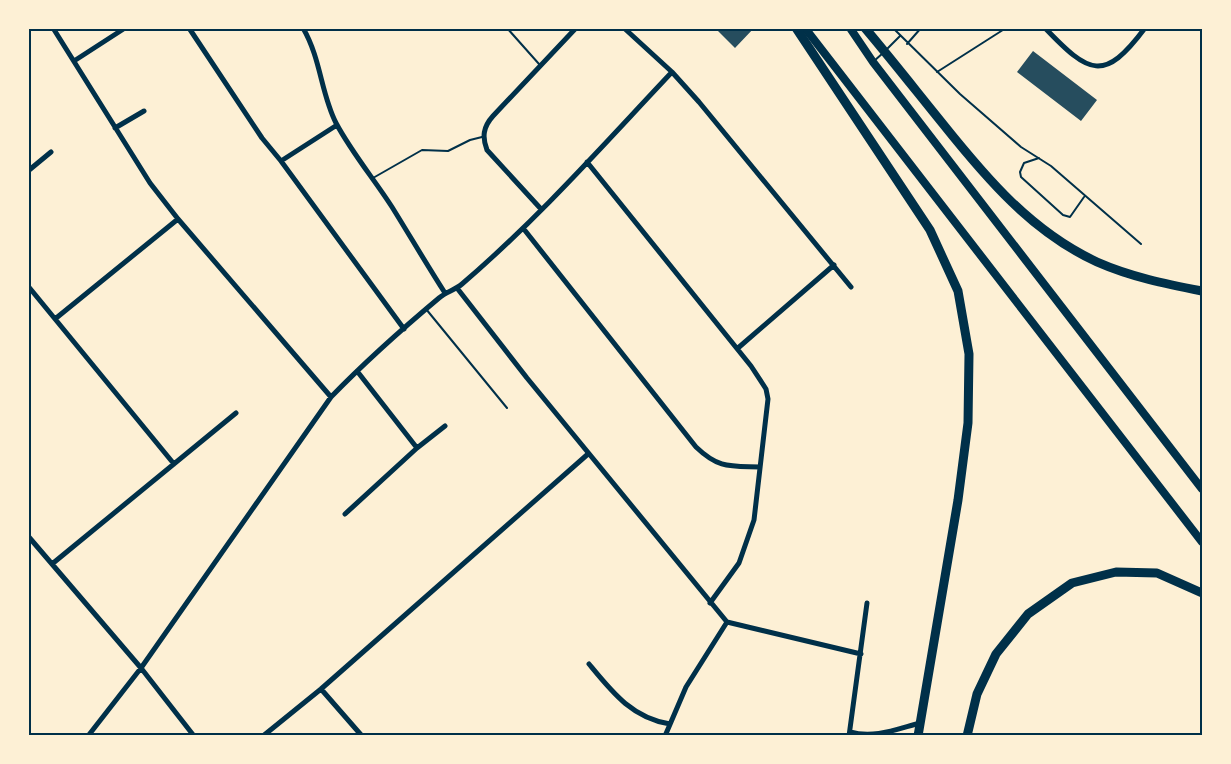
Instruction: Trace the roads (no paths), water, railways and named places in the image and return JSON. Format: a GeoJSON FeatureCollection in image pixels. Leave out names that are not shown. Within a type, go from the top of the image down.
{"type":"FeatureCollection","features":[{"type":"Feature","properties":{"kind":"highway"},"geometry":{"type":"LineString","coordinates":[[796,28],[930,230],[958,291],[969,354],[968,423],[958,500],[918,735]]}},
{"type":"Feature","properties":{"kind":"highway"},"geometry":{"type":"LineString","coordinates":[[866,28],[984,174],[1013,205],[1045,231],[1080,253],[1115,270],[1153,281],[1203,291]]}},
{"type":"Feature","properties":{"kind":"highway"},"geometry":{"type":"LineString","coordinates":[[967,735],[976,694],[996,654],[1028,614],[1072,584],[1116,572],[1157,573],[1203,594]]}},
{"type":"Feature","properties":{"kind":"main road"},"geometry":{"type":"LineString","coordinates":[[805,28],[1203,542]]}},
{"type":"Feature","properties":{"kind":"main road"},"geometry":{"type":"LineString","coordinates":[[850,28],[873,62],[1203,489]]}},
{"type":"Feature","properties":{"kind":"street"},"geometry":{"type":"LineString","coordinates":[[53,28],[150,183],[178,219],[331,397]]}},
{"type":"Feature","properties":{"kind":"street"},"geometry":{"type":"LineString","coordinates":[[74,60],[125,28]]}},
{"type":"Feature","properties":{"kind":"street"},"geometry":{"type":"LineString","coordinates":[[189,28],[262,138],[404,329]]}},
{"type":"Feature","properties":{"kind":"street"},"geometry":{"type":"LineString","coordinates":[[303,28],[312,46],[326,96],[337,124],[445,293]]}},
{"type":"Feature","properties":{"kind":"street"},"geometry":{"type":"LineString","coordinates":[[541,209],[491,156],[483,137],[488,122],[576,28]]}},
{"type":"Feature","properties":{"kind":"street"},"geometry":{"type":"LineString","coordinates":[[624,28],[672,72],[851,287]]}},
{"type":"Feature","properties":{"kind":"street"},"geometry":{"type":"LineString","coordinates":[[1045,28],[1078,59],[1088,65],[1106,66],[1116,61],[1128,50],[1145,28]]}},
{"type":"Feature","properties":{"kind":"street"},"geometry":{"type":"LineString","coordinates":[[88,735],[141,668],[331,397],[426,309],[445,293],[457,288],[523,228],[672,72]]}},
{"type":"Feature","properties":{"kind":"street"},"geometry":{"type":"LineString","coordinates":[[115,128],[144,111]]}},
{"type":"Feature","properties":{"kind":"street"},"geometry":{"type":"LineString","coordinates":[[281,161],[337,124]]}},
{"type":"Feature","properties":{"kind":"street"},"geometry":{"type":"LineString","coordinates":[[28,171],[51,152]]}},
{"type":"Feature","properties":{"kind":"street"},"geometry":{"type":"LineString","coordinates":[[588,162],[738,348],[766,389],[768,399],[754,520],[746,547],[733,572],[710,603]]}},
{"type":"Feature","properties":{"kind":"street"},"geometry":{"type":"LineString","coordinates":[[56,319],[178,219]]}},
{"type":"Feature","properties":{"kind":"street"},"geometry":{"type":"LineString","coordinates":[[523,228],[696,447],[714,463],[724,466],[760,467]]}},
{"type":"Feature","properties":{"kind":"street"},"geometry":{"type":"LineString","coordinates":[[738,348],[834,265]]}},
{"type":"Feature","properties":{"kind":"street"},"geometry":{"type":"LineString","coordinates":[[28,286],[174,464]]}},
{"type":"Feature","properties":{"kind":"street"},"geometry":{"type":"LineString","coordinates":[[457,288],[588,454],[727,622],[861,654]]}},
{"type":"Feature","properties":{"kind":"street"},"geometry":{"type":"LineString","coordinates":[[357,371],[417,448]]}},
{"type":"Feature","properties":{"kind":"street"},"geometry":{"type":"LineString","coordinates":[[52,564],[236,413]]}},
{"type":"Feature","properties":{"kind":"street"},"geometry":{"type":"LineString","coordinates":[[345,514],[417,448],[445,426]]}},
{"type":"Feature","properties":{"kind":"street"},"geometry":{"type":"LineString","coordinates":[[263,735],[321,689],[588,454]]}},
{"type":"Feature","properties":{"kind":"street"},"geometry":{"type":"LineString","coordinates":[[28,536],[141,668],[194,735]]}},
{"type":"Feature","properties":{"kind":"street"},"geometry":{"type":"LineString","coordinates":[[867,603],[850,734],[875,735],[920,723]]}},
{"type":"Feature","properties":{"kind":"street"},"geometry":{"type":"LineString","coordinates":[[665,735],[694,672],[727,622]]}},
{"type":"Feature","properties":{"kind":"street"},"geometry":{"type":"LineString","coordinates":[[589,664],[610,689],[642,716],[670,723]]}},
{"type":"Feature","properties":{"kind":"street"},"geometry":{"type":"LineString","coordinates":[[321,689],[362,735]]}},
{"type":"Feature","properties":{"kind":"lane"},"geometry":{"type":"LineString","coordinates":[[507,28],[540,65]]}},
{"type":"Feature","properties":{"kind":"lane"},"geometry":{"type":"LineString","coordinates":[[892,28],[937,72],[1021,147],[1039,158],[1141,244]]}},
{"type":"Feature","properties":{"kind":"lane"},"geometry":{"type":"LineString","coordinates":[[907,44],[921,28]]}},
{"type":"Feature","properties":{"kind":"lane"},"geometry":{"type":"LineString","coordinates":[[937,72],[1006,28]]}},
{"type":"Feature","properties":{"kind":"lane"},"geometry":{"type":"LineString","coordinates":[[873,62],[900,36]]}},
{"type":"Feature","properties":{"kind":"lane"},"geometry":{"type":"LineString","coordinates":[[373,178],[422,150],[448,151],[470,140],[483,137]]}},
{"type":"Feature","properties":{"kind":"lane"},"geometry":{"type":"LineString","coordinates":[[1039,158],[1024,163],[1020,172],[1021,177],[1063,215],[1070,217],[1084,196]]}},
{"type":"Feature","properties":{"kind":"lane"},"geometry":{"type":"LineString","coordinates":[[426,309],[507,408]]}}]}
